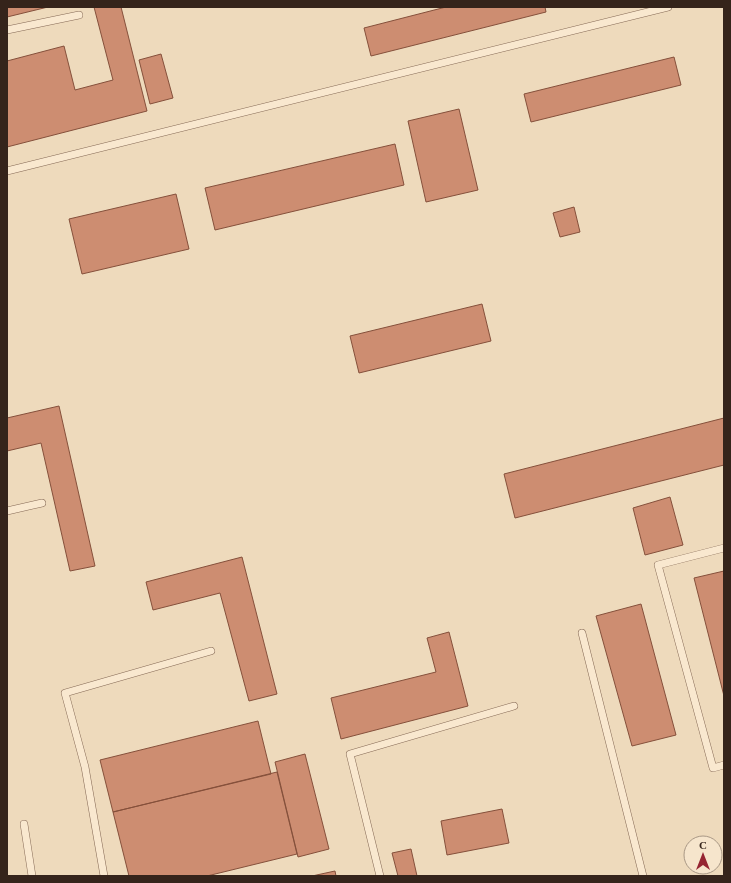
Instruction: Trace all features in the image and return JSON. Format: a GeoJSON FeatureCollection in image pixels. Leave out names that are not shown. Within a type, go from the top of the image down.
{"type":"FeatureCollection","features":[{"type":"Feature","properties":{"kind":"lane"},"geometry":{"type":"LineString","coordinates":[[7,171],[668,7]]}},
{"type":"Feature","properties":{"kind":"lane"},"geometry":{"type":"LineString","coordinates":[[7,30],[80,15]]}},
{"type":"Feature","properties":{"kind":"lane"},"geometry":{"type":"LineString","coordinates":[[7,512],[42,503]]}},
{"type":"Feature","properties":{"kind":"lane"},"geometry":{"type":"LineString","coordinates":[[724,548],[658,565],[713,768],[724,765]]}},
{"type":"Feature","properties":{"kind":"lane"},"geometry":{"type":"LineString","coordinates":[[582,633],[643,876]]}},
{"type":"Feature","properties":{"kind":"lane"},"geometry":{"type":"LineString","coordinates":[[104,876],[85,767],[65,693],[211,651]]}},
{"type":"Feature","properties":{"kind":"lane"},"geometry":{"type":"LineString","coordinates":[[380,876],[350,754],[514,706]]}},
{"type":"Feature","properties":{"kind":"lane"},"geometry":{"type":"LineString","coordinates":[[24,824],[32,876]]}},
{"type":"Feature","properties":{"kind":"building"},"geometry":{"type":"Polygon","coordinates":[[[7,7],[48,7],[7,17],[7,7]]]}},
{"type":"Feature","properties":{"kind":"building"},"geometry":{"type":"Polygon","coordinates":[[[94,7],[121,7],[147,111],[7,147],[7,61],[64,46],[75,90],[113,80],[94,7]]]}},
{"type":"Feature","properties":{"kind":"building"},"geometry":{"type":"Polygon","coordinates":[[[446,7],[545,7],[546,12],[371,56],[364,28],[446,7]]]}},
{"type":"Feature","properties":{"kind":"building"},"geometry":{"type":"Polygon","coordinates":[[[161,54],[173,98],[150,104],[139,60],[161,54]]]}},
{"type":"Feature","properties":{"kind":"building"},"geometry":{"type":"Polygon","coordinates":[[[674,57],[681,85],[531,122],[524,94],[674,57]]]}},
{"type":"Feature","properties":{"kind":"building"},"geometry":{"type":"Polygon","coordinates":[[[459,109],[478,190],[426,202],[408,121],[459,109]]]}},
{"type":"Feature","properties":{"kind":"building"},"geometry":{"type":"Polygon","coordinates":[[[395,144],[404,185],[215,230],[205,188],[395,144]]]}},
{"type":"Feature","properties":{"kind":"building"},"geometry":{"type":"Polygon","coordinates":[[[176,194],[189,249],[82,274],[69,219],[176,194]]]}},
{"type":"Feature","properties":{"kind":"building"},"geometry":{"type":"Polygon","coordinates":[[[574,207],[580,232],[560,237],[553,213],[574,207]]]}},
{"type":"Feature","properties":{"kind":"building"},"geometry":{"type":"Polygon","coordinates":[[[482,304],[491,341],[359,373],[350,336],[482,304]]]}},
{"type":"Feature","properties":{"kind":"building"},"geometry":{"type":"Polygon","coordinates":[[[59,406],[95,566],[70,571],[41,443],[7,451],[7,418],[59,406]]]}},
{"type":"Feature","properties":{"kind":"building"},"geometry":{"type":"Polygon","coordinates":[[[724,418],[724,465],[515,518],[504,474],[724,418]]]}},
{"type":"Feature","properties":{"kind":"building"},"geometry":{"type":"Polygon","coordinates":[[[670,497],[683,545],[645,555],[633,508],[670,497]]]}},
{"type":"Feature","properties":{"kind":"building"},"geometry":{"type":"Polygon","coordinates":[[[242,557],[277,694],[249,701],[220,593],[153,610],[146,582],[242,557]]]}},
{"type":"Feature","properties":{"kind":"building"},"geometry":{"type":"Polygon","coordinates":[[[724,571],[724,696],[694,578],[724,571]]]}},
{"type":"Feature","properties":{"kind":"building"},"geometry":{"type":"Polygon","coordinates":[[[641,604],[676,735],[632,746],[596,616],[641,604]]]}},
{"type":"Feature","properties":{"kind":"building"},"geometry":{"type":"Polygon","coordinates":[[[449,632],[468,706],[341,739],[331,698],[436,672],[427,638],[449,632]]]}},
{"type":"Feature","properties":{"kind":"building"},"geometry":{"type":"Polygon","coordinates":[[[258,721],[271,774],[113,812],[100,760],[258,721]]]}},
{"type":"Feature","properties":{"kind":"building"},"geometry":{"type":"Polygon","coordinates":[[[305,754],[329,849],[298,857],[275,762],[305,754]]]}},
{"type":"Feature","properties":{"kind":"building"},"geometry":{"type":"Polygon","coordinates":[[[277,772],[297,854],[207,876],[129,876],[113,812],[277,772]]]}},
{"type":"Feature","properties":{"kind":"building"},"geometry":{"type":"Polygon","coordinates":[[[502,809],[509,843],[447,855],[441,821],[502,809]]]}},
{"type":"Feature","properties":{"kind":"building"},"geometry":{"type":"Polygon","coordinates":[[[411,849],[417,876],[398,876],[392,853],[411,849]]]}},
{"type":"Feature","properties":{"kind":"building"},"geometry":{"type":"Polygon","coordinates":[[[335,871],[336,876],[312,876],[335,871]]]}}]}
